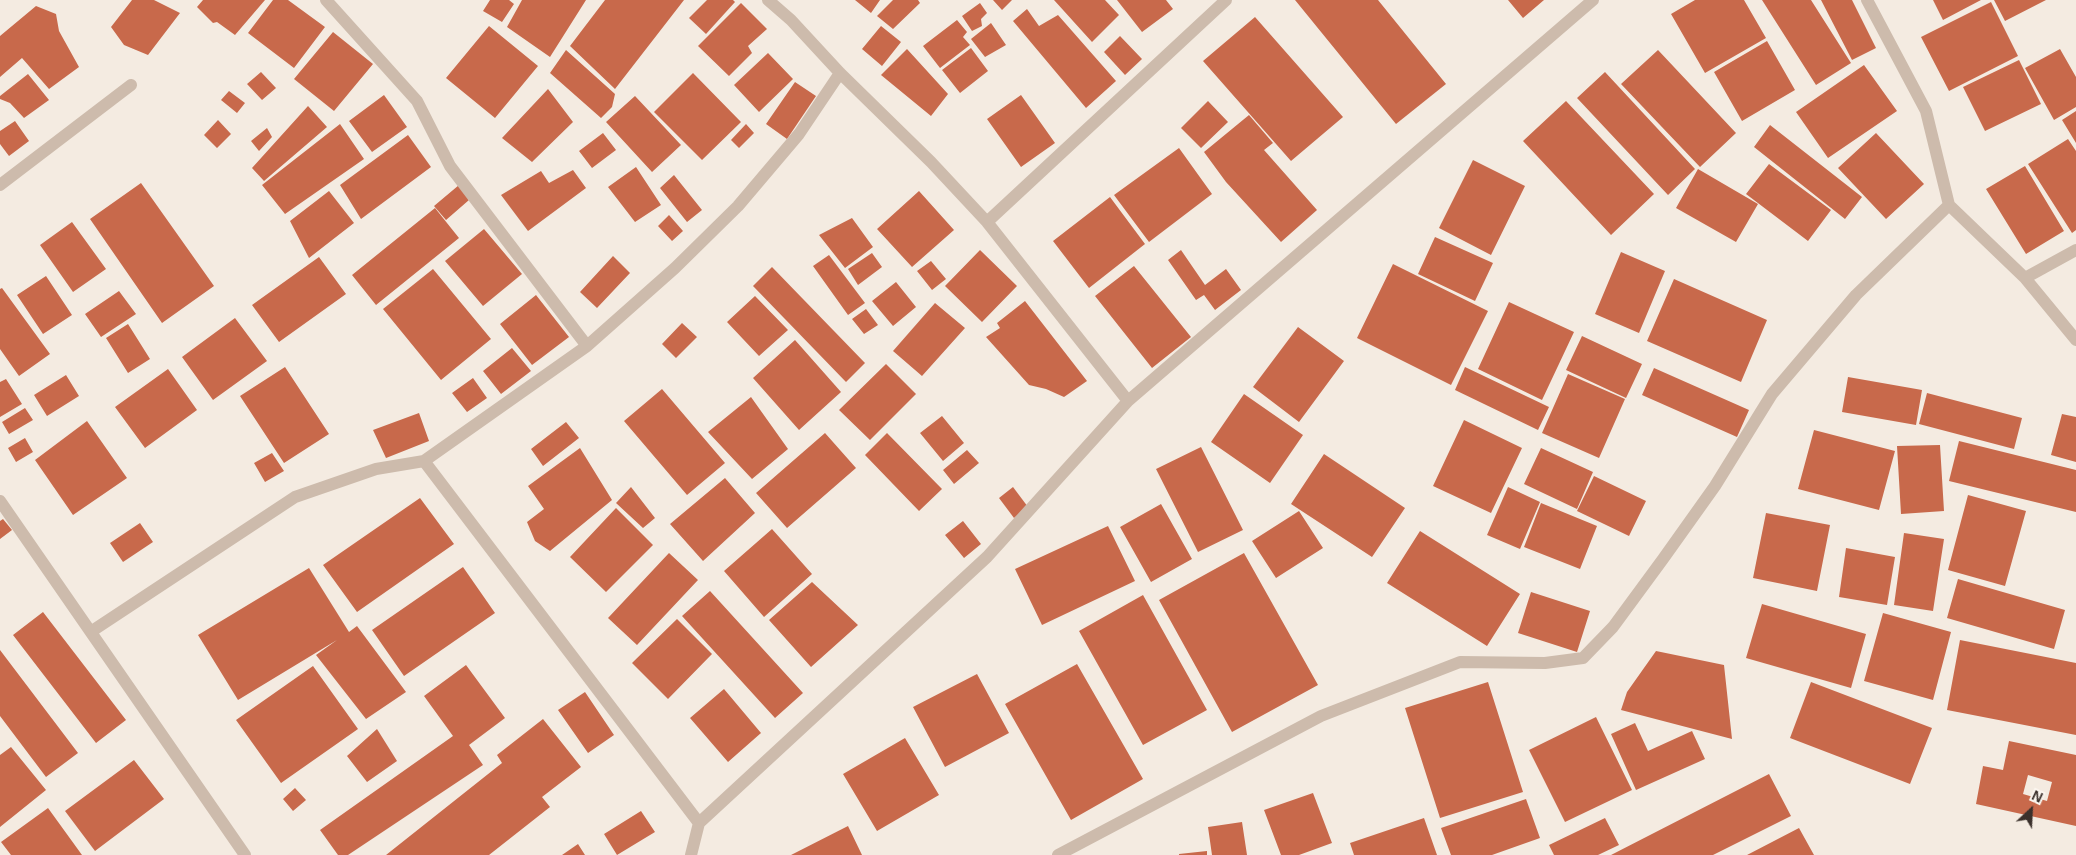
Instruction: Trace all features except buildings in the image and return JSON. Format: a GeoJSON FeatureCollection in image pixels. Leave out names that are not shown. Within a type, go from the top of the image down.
{"type":"FeatureCollection","features":[{"type":"Feature","properties":{"kind":"street"},"geometry":{"type":"LineString","coordinates":[[326,0],[417,101],[450,166],[587,346]]}},
{"type":"Feature","properties":{"kind":"street"},"geometry":{"type":"LineString","coordinates":[[768,0],[791,20],[840,73],[931,162],[987,222],[1128,401]]}},
{"type":"Feature","properties":{"kind":"street"},"geometry":{"type":"LineString","coordinates":[[987,222],[1226,0]]}},
{"type":"Feature","properties":{"kind":"street"},"geometry":{"type":"LineString","coordinates":[[691,855],[699,823],[987,557],[1128,401],[1593,0]]}},
{"type":"Feature","properties":{"kind":"street"},"geometry":{"type":"LineString","coordinates":[[1868,0],[1926,111],[1949,205],[2025,278],[2076,340]]}},
{"type":"Feature","properties":{"kind":"street"},"geometry":{"type":"LineString","coordinates":[[92,631],[295,498],[376,469],[424,461],[587,346],[675,268],[738,206],[799,134],[840,73]]}},
{"type":"Feature","properties":{"kind":"street"},"geometry":{"type":"LineString","coordinates":[[0,185],[131,86]]}},
{"type":"Feature","properties":{"kind":"street"},"geometry":{"type":"LineString","coordinates":[[1058,855],[1321,716],[1460,662],[1545,663],[1583,658],[1613,627],[1675,543],[1715,486],[1772,394],[1856,295],[1949,205]]}},
{"type":"Feature","properties":{"kind":"street"},"geometry":{"type":"LineString","coordinates":[[2025,278],[2076,250]]}},
{"type":"Feature","properties":{"kind":"street"},"geometry":{"type":"LineString","coordinates":[[424,461],[699,823]]}},
{"type":"Feature","properties":{"kind":"street"},"geometry":{"type":"LineString","coordinates":[[0,501],[92,631],[245,855]]}}]}
